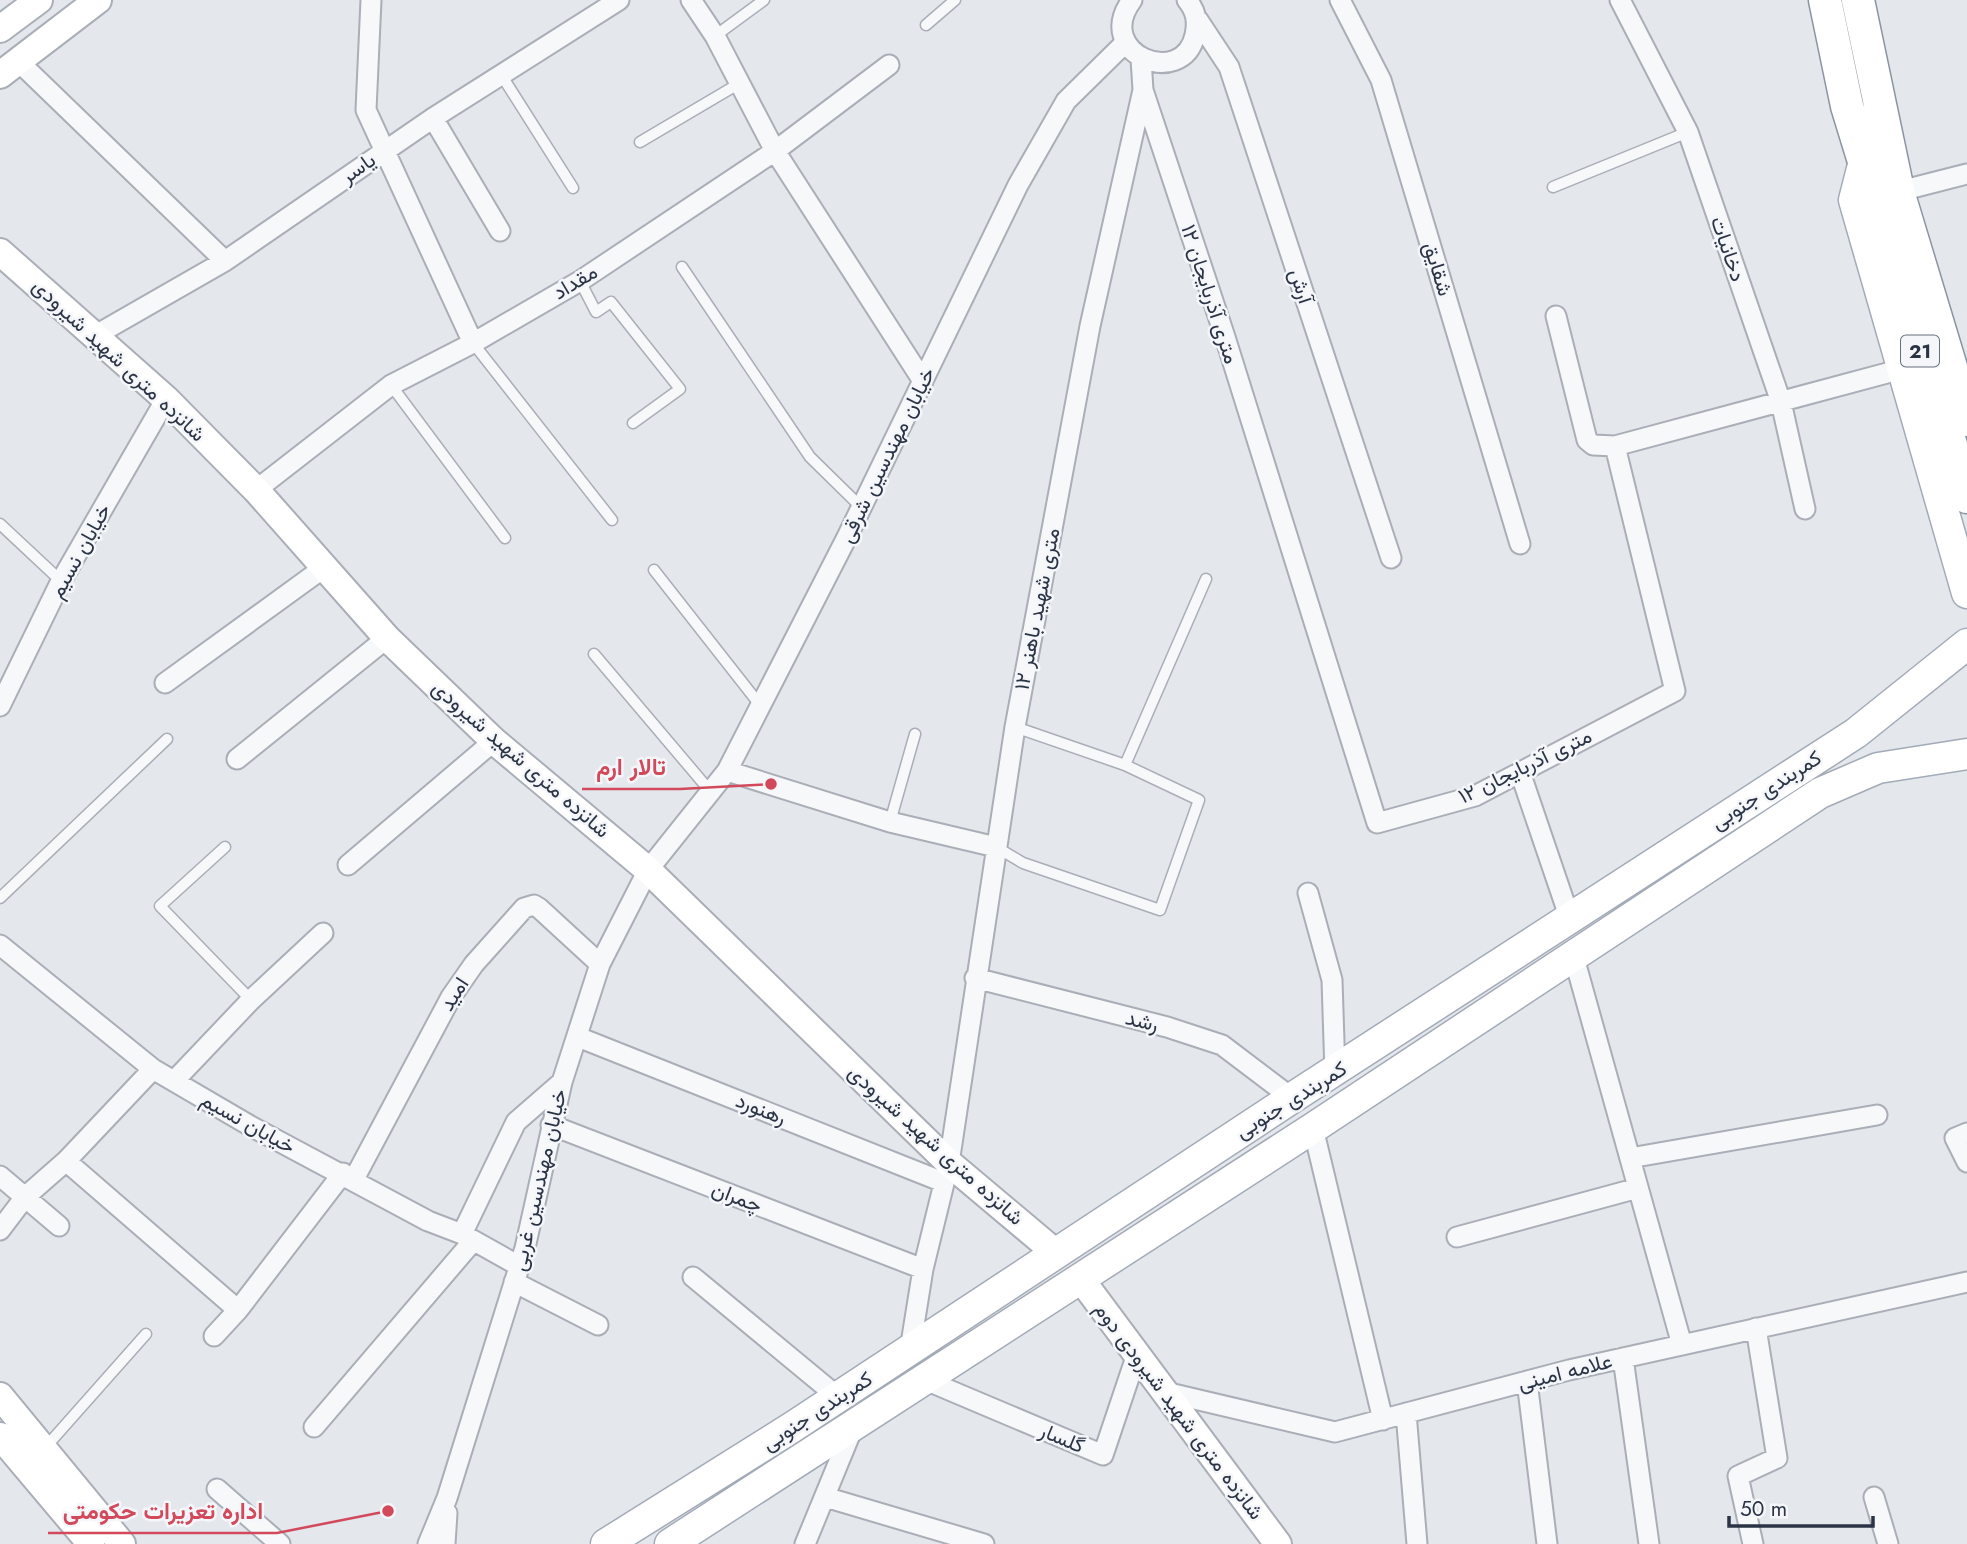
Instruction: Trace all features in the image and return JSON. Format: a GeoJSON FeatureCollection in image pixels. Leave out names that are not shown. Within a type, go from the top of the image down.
{"type":"FeatureCollection","features":[{"type":"Feature","properties":{"kind":"highway","name":"21"},"geometry":{"type":"LineString","coordinates":[[1825,0],[1847,106],[1896,196],[1967,420]]}},
{"type":"Feature","properties":{"kind":"highway","name":"21"},"geometry":{"type":"LineString","coordinates":[[1858,0],[1877,158]]}},
{"type":"Feature","properties":{"kind":"highway","name":"21"},"geometry":{"type":"LineString","coordinates":[[1896,196],[1967,497]]}},
{"type":"Feature","properties":{"kind":"main road"},"geometry":{"type":"LineString","coordinates":[[0,29],[39,0]]}},
{"type":"Feature","properties":{"kind":"main road"},"geometry":{"type":"LineString","coordinates":[[9,68],[98,0]]}},
{"type":"Feature","properties":{"kind":"main road"},"geometry":{"type":"LineString","coordinates":[[1877,158],[1854,200],[1965,580]]}},
{"type":"Feature","properties":{"kind":"main road"},"geometry":{"type":"LineString","coordinates":[[1896,196],[1967,380]]}},
{"type":"Feature","properties":{"kind":"main road","name":"شانزده متری شهید شیرودی"},"geometry":{"type":"LineString","coordinates":[[0,252],[166,399],[256,490],[322,569],[387,638],[494,741],[648,870],[946,1172],[1056,1253]]}},
{"type":"Feature","properties":{"kind":"main road","name":"کمربندی جنوبی"},"geometry":{"type":"LineString","coordinates":[[606,1544],[838,1397],[1292,1098],[1335,1073],[1856,733],[1967,644]]}},
{"type":"Feature","properties":{"kind":"main road","name":"کمربندی جنوبی"},"geometry":{"type":"LineString","coordinates":[[670,1544],[1313,1128],[1820,793],[1878,768],[1967,754]]}},
{"type":"Feature","properties":{"kind":"main road"},"geometry":{"type":"LineString","coordinates":[[1802,766],[1820,793]]}},
{"type":"Feature","properties":{"kind":"main road"},"geometry":{"type":"LineString","coordinates":[[1056,1253],[1080,1278]]}},
{"type":"Feature","properties":{"kind":"main road","name":"شانزده متری شهید شیرودی دوم"},"geometry":{"type":"LineString","coordinates":[[1080,1278],[1278,1544]]}},
{"type":"Feature","properties":{"kind":"main road"},"geometry":{"type":"LineString","coordinates":[[0,1396],[44,1449],[81,1514],[91,1544]]}},
{"type":"Feature","properties":{"kind":"main road"},"geometry":{"type":"LineString","coordinates":[[0,1436],[81,1514],[122,1544]]}},
{"type":"Feature","properties":{"kind":"street"},"geometry":{"type":"LineString","coordinates":[[371,0],[366,110],[473,343]]}},
{"type":"Feature","properties":{"kind":"street","name":"یاسر"},"geometry":{"type":"LineString","coordinates":[[96,335],[225,261],[386,149],[619,0]]}},
{"type":"Feature","properties":{"kind":"street"},"geometry":{"type":"LineString","coordinates":[[691,0],[715,36],[775,151],[923,381]]}},
{"type":"Feature","properties":{"kind":"street"},"geometry":{"type":"LineString","coordinates":[[1132,0],[1123,19],[1125,42],[1141,59],[1166,63],[1178,58],[1195,39],[1191,6]]}},
{"type":"Feature","properties":{"kind":"street","name":"شقایق"},"geometry":{"type":"LineString","coordinates":[[1340,0],[1381,80],[1520,544]]}},
{"type":"Feature","properties":{"kind":"street","name":"دخانیات"},"geometry":{"type":"LineString","coordinates":[[1620,0],[1688,132],[1781,402],[1805,509]]}},
{"type":"Feature","properties":{"kind":"street","name":"آرش"},"geometry":{"type":"LineString","coordinates":[[1191,6],[1229,67],[1391,558]]}},
{"type":"Feature","properties":{"kind":"street","name":"خیابان مهندسین شرقی"},"geometry":{"type":"LineString","coordinates":[[648,870],[727,771],[862,508],[1018,185],[1066,101],[1125,42]]}},
{"type":"Feature","properties":{"kind":"street","name":"۱۲ متری شهید باهنر"},"geometry":{"type":"LineString","coordinates":[[910,1350],[923,1269],[946,1172],[1015,727],[1090,326],[1143,90],[1141,59]]}},
{"type":"Feature","properties":{"kind":"street","name":"مقداد"},"geometry":{"type":"LineString","coordinates":[[256,490],[391,385],[473,343],[580,281],[775,151],[889,65]]}},
{"type":"Feature","properties":{"kind":"street"},"geometry":{"type":"LineString","coordinates":[[9,68],[225,261]]}},
{"type":"Feature","properties":{"kind":"street","name":"۱۲ متری آذربایجان"},"geometry":{"type":"LineString","coordinates":[[1143,90],[1229,351],[1377,823],[1475,796],[1675,691],[1615,446]]}},
{"type":"Feature","properties":{"kind":"street"},"geometry":{"type":"LineString","coordinates":[[433,118],[499,231]]}},
{"type":"Feature","properties":{"kind":"street"},"geometry":{"type":"LineString","coordinates":[[1896,196],[1967,174]]}},
{"type":"Feature","properties":{"kind":"street"},"geometry":{"type":"LineString","coordinates":[[1556,316],[1587,440],[1592,445],[1615,446],[1902,369]]}},
{"type":"Feature","properties":{"kind":"street","name":"خیابان نسیم"},"geometry":{"type":"LineString","coordinates":[[3,695],[61,581],[166,399]]}},
{"type":"Feature","properties":{"kind":"street"},"geometry":{"type":"LineString","coordinates":[[165,683],[322,569]]}},
{"type":"Feature","properties":{"kind":"street"},"geometry":{"type":"LineString","coordinates":[[237,759],[387,638]]}},
{"type":"Feature","properties":{"kind":"street"},"geometry":{"type":"LineString","coordinates":[[348,865],[494,741]]}},
{"type":"Feature","properties":{"kind":"street"},"geometry":{"type":"LineString","coordinates":[[727,771],[890,822],[996,846]]}},
{"type":"Feature","properties":{"kind":"street"},"geometry":{"type":"LineString","coordinates":[[1520,772],[1570,919]]}},
{"type":"Feature","properties":{"kind":"street","name":"خیابان مهندسین غربی"},"geometry":{"type":"LineString","coordinates":[[447,1498],[517,1274],[562,1082],[600,964],[648,870]]}},
{"type":"Feature","properties":{"kind":"street"},"geometry":{"type":"LineString","coordinates":[[1308,893],[1332,980],[1335,1073]]}},
{"type":"Feature","properties":{"kind":"street","name":"امید"},"geometry":{"type":"LineString","coordinates":[[348,1176],[451,997],[474,964],[524,908],[528,905],[539,908],[600,964]]}},
{"type":"Feature","properties":{"kind":"street"},"geometry":{"type":"LineString","coordinates":[[174,1081],[251,1000],[323,933]]}},
{"type":"Feature","properties":{"kind":"street","name":"خیابان نسیم"},"geometry":{"type":"LineString","coordinates":[[0,945],[153,1069],[254,1128],[348,1176],[428,1222],[467,1238],[517,1274],[598,1325]]}},
{"type":"Feature","properties":{"kind":"street"},"geometry":{"type":"LineString","coordinates":[[1573,954],[1682,1345]]}},
{"type":"Feature","properties":{"kind":"street","name":"رشد"},"geometry":{"type":"LineString","coordinates":[[975,978],[1167,1027],[1222,1045],[1292,1098]]}},
{"type":"Feature","properties":{"kind":"street","name":"رهنورد"},"geometry":{"type":"LineString","coordinates":[[578,1037],[946,1172]]}},
{"type":"Feature","properties":{"kind":"street"},"geometry":{"type":"LineString","coordinates":[[0,1230],[25,1197],[66,1161],[153,1069]]}},
{"type":"Feature","properties":{"kind":"street"},"geometry":{"type":"LineString","coordinates":[[314,1427],[467,1238],[516,1122],[562,1082]]}},
{"type":"Feature","properties":{"kind":"street"},"geometry":{"type":"LineString","coordinates":[[1630,1158],[1877,1115]]}},
{"type":"Feature","properties":{"kind":"street","name":"چمران"},"geometry":{"type":"LineString","coordinates":[[551,1125],[923,1269]]}},
{"type":"Feature","properties":{"kind":"street"},"geometry":{"type":"LineString","coordinates":[[1313,1128],[1383,1420]]}},
{"type":"Feature","properties":{"kind":"street"},"geometry":{"type":"LineString","coordinates":[[1967,1133],[1955,1138],[1967,1162]]}},
{"type":"Feature","properties":{"kind":"street"},"geometry":{"type":"LineString","coordinates":[[66,1161],[238,1310]]}},
{"type":"Feature","properties":{"kind":"street"},"geometry":{"type":"LineString","coordinates":[[0,1176],[59,1226]]}},
{"type":"Feature","properties":{"kind":"street"},"geometry":{"type":"LineString","coordinates":[[214,1336],[348,1176]]}},
{"type":"Feature","properties":{"kind":"street"},"geometry":{"type":"LineString","coordinates":[[1457,1237],[1638,1188]]}},
{"type":"Feature","properties":{"kind":"street"},"geometry":{"type":"LineString","coordinates":[[693,1277],[838,1397]]}},
{"type":"Feature","properties":{"kind":"street","name":"علامه امینی"},"geometry":{"type":"LineString","coordinates":[[1165,1392],[1335,1432],[1623,1358],[1967,1282]]}},
{"type":"Feature","properties":{"kind":"street"},"geometry":{"type":"LineString","coordinates":[[1754,1544],[1738,1476],[1777,1458],[1756,1328]]}},
{"type":"Feature","properties":{"kind":"street","name":"گلسار"},"geometry":{"type":"LineString","coordinates":[[923,1379],[1103,1455],[1137,1354]]}},
{"type":"Feature","properties":{"kind":"street"},"geometry":{"type":"LineString","coordinates":[[1623,1358],[1649,1544]]}},
{"type":"Feature","properties":{"kind":"street"},"geometry":{"type":"LineString","coordinates":[[1527,1381],[1547,1544]]}},
{"type":"Feature","properties":{"kind":"street"},"geometry":{"type":"LineString","coordinates":[[1406,1413],[1417,1544]]}},
{"type":"Feature","properties":{"kind":"street"},"geometry":{"type":"LineString","coordinates":[[805,1544],[855,1423]]}},
{"type":"Feature","properties":{"kind":"street"},"geometry":{"type":"LineString","coordinates":[[217,1489],[280,1544]]}},
{"type":"Feature","properties":{"kind":"street"},"geometry":{"type":"LineString","coordinates":[[824,1497],[984,1544]]}},
{"type":"Feature","properties":{"kind":"street"},"geometry":{"type":"LineString","coordinates":[[1874,1497],[1888,1544]]}},
{"type":"Feature","properties":{"kind":"street"},"geometry":{"type":"LineString","coordinates":[[428,1544],[447,1498]]}},
{"type":"Feature","properties":{"kind":"street"},"geometry":{"type":"LineString","coordinates":[[445,1544],[447,1498]]}},
{"type":"Feature","properties":{"kind":"lane"},"geometry":{"type":"LineString","coordinates":[[715,36],[764,0]]}},
{"type":"Feature","properties":{"kind":"lane"},"geometry":{"type":"LineString","coordinates":[[926,25],[955,0]]}},
{"type":"Feature","properties":{"kind":"lane"},"geometry":{"type":"LineString","coordinates":[[502,76],[573,188]]}},
{"type":"Feature","properties":{"kind":"lane"},"geometry":{"type":"LineString","coordinates":[[640,142],[740,83]]}},
{"type":"Feature","properties":{"kind":"lane"},"geometry":{"type":"LineString","coordinates":[[1553,187],[1688,132]]}},
{"type":"Feature","properties":{"kind":"lane"},"geometry":{"type":"LineString","coordinates":[[682,267],[810,457],[862,508]]}},
{"type":"Feature","properties":{"kind":"lane"},"geometry":{"type":"LineString","coordinates":[[580,281],[596,312],[611,302],[680,389],[633,423]]}},
{"type":"Feature","properties":{"kind":"lane"},"geometry":{"type":"LineString","coordinates":[[473,343],[612,520]]}},
{"type":"Feature","properties":{"kind":"lane"},"geometry":{"type":"LineString","coordinates":[[391,385],[505,538]]}},
{"type":"Feature","properties":{"kind":"lane"},"geometry":{"type":"LineString","coordinates":[[0,524],[61,581]]}},
{"type":"Feature","properties":{"kind":"lane"},"geometry":{"type":"LineString","coordinates":[[654,570],[760,705]]}},
{"type":"Feature","properties":{"kind":"lane"},"geometry":{"type":"LineString","coordinates":[[1125,765],[1206,579]]}},
{"type":"Feature","properties":{"kind":"lane"},"geometry":{"type":"LineString","coordinates":[[594,654],[710,791]]}},
{"type":"Feature","properties":{"kind":"lane"},"geometry":{"type":"LineString","coordinates":[[996,846],[1023,863],[1160,910],[1199,800],[1125,765],[1015,727]]}},
{"type":"Feature","properties":{"kind":"lane"},"geometry":{"type":"LineString","coordinates":[[890,822],[915,734]]}},
{"type":"Feature","properties":{"kind":"lane"},"geometry":{"type":"LineString","coordinates":[[0,898],[167,739]]}},
{"type":"Feature","properties":{"kind":"lane"},"geometry":{"type":"LineString","coordinates":[[225,847],[160,906],[251,1000]]}},
{"type":"Feature","properties":{"kind":"lane"},"geometry":{"type":"LineString","coordinates":[[44,1449],[146,1334]]}},
{"type":"Feature","properties":{"kind":"place","name":"تالار ارم"},"geometry":{"type":"Point","coordinates":[771,784]}},
{"type":"Feature","properties":{"kind":"place","name":"اداره تعزیرات حکومتی"},"geometry":{"type":"Point","coordinates":[388,1511]}}]}
